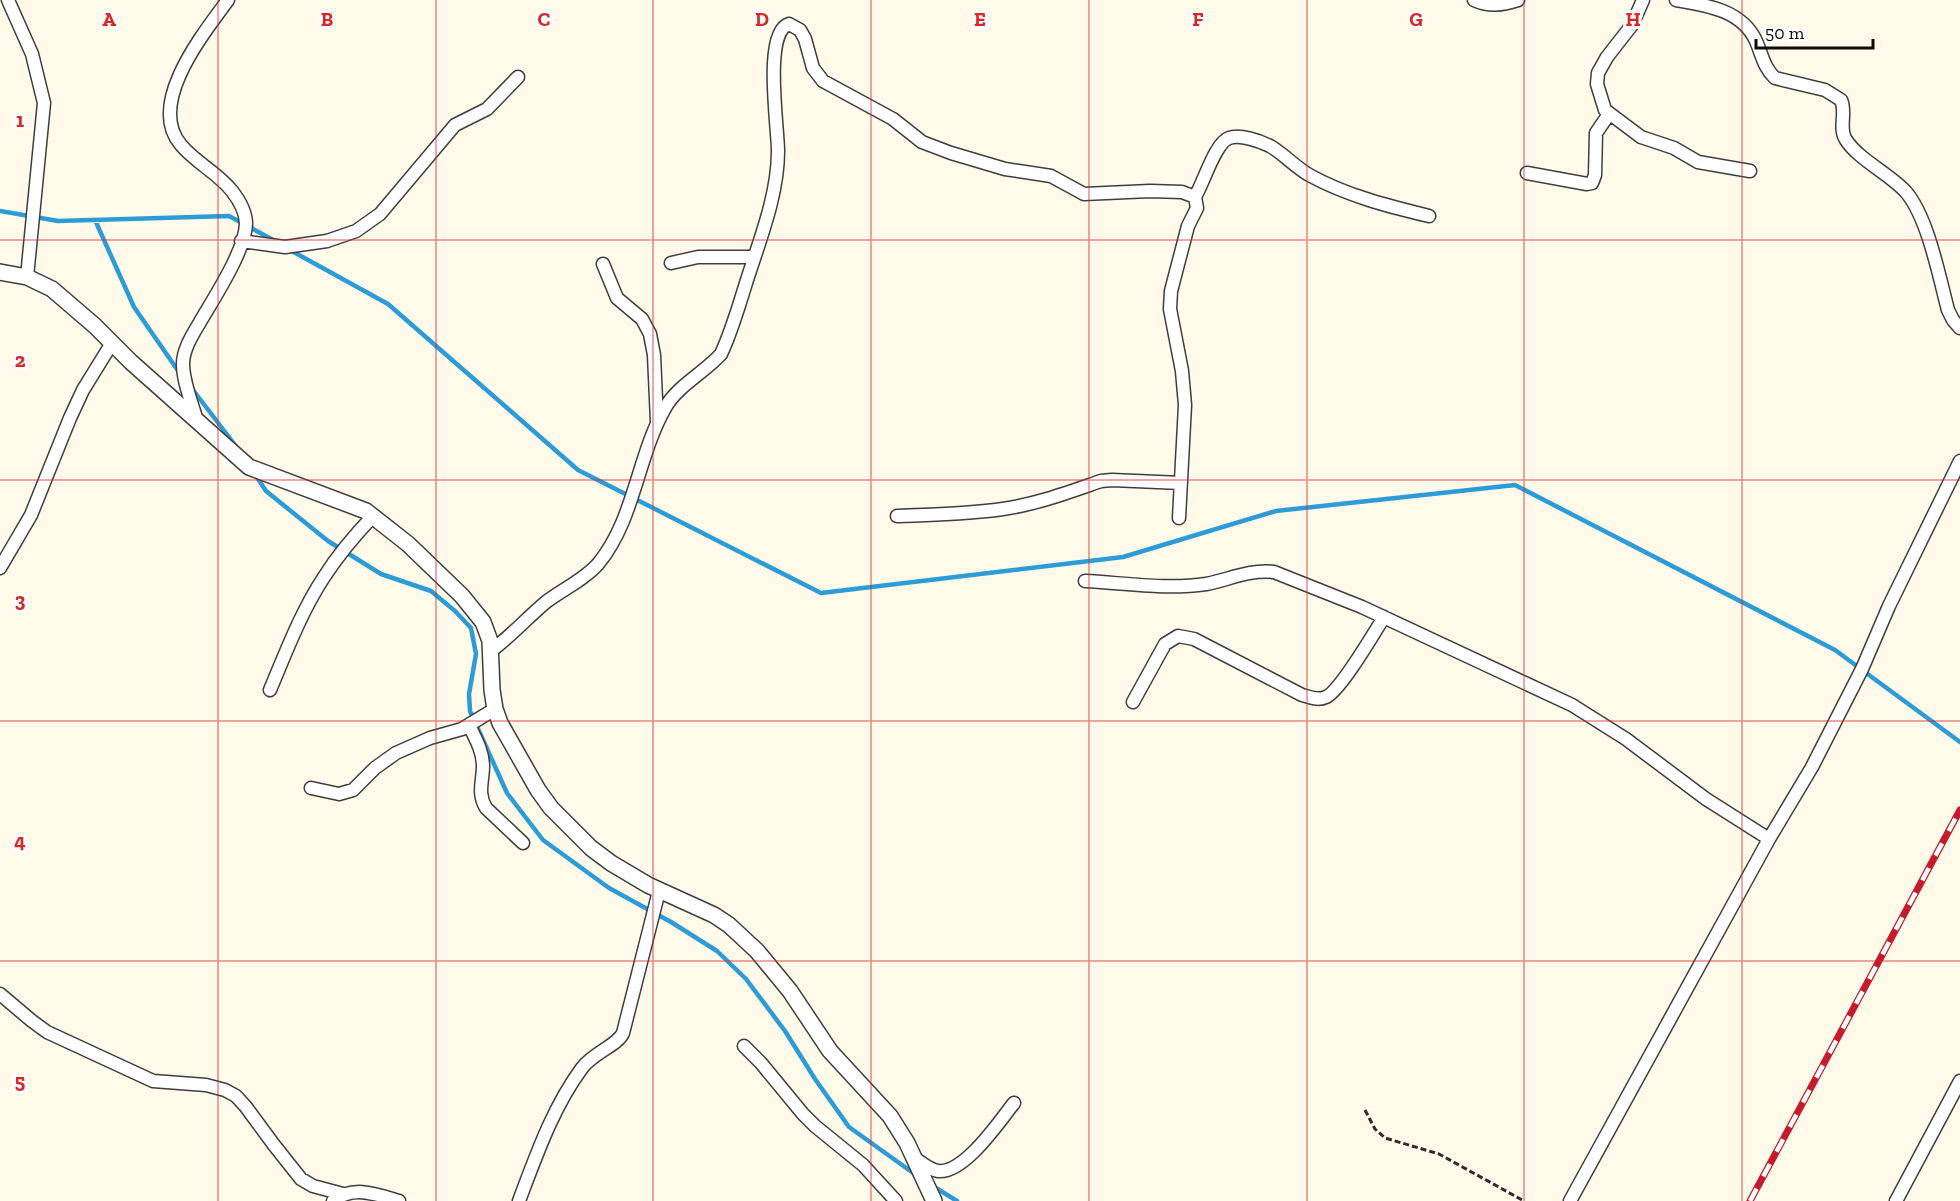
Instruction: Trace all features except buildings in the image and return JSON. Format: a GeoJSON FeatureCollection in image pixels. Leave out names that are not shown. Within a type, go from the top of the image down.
{"type":"FeatureCollection","features":[{"type":"Feature","properties":{"kind":"street"},"geometry":{"type":"LineString","coordinates":[[8,0],[32,54],[44,103],[28,269]]}},
{"type":"Feature","properties":{"kind":"street"},"geometry":{"type":"LineString","coordinates":[[197,421],[183,363],[185,352],[229,273],[246,225],[238,199],[227,184],[182,146],[173,129],[170,111],[177,81],[188,57],[228,0]]}},
{"type":"Feature","properties":{"kind":"street"},"geometry":{"type":"LineString","coordinates":[[1474,0],[1495,5],[1518,0]]}},
{"type":"Feature","properties":{"kind":"street"},"geometry":{"type":"LineString","coordinates":[[1643,0],[1632,25],[1607,57],[1598,74],[1597,84],[1602,105],[1609,114],[1646,140],[1674,148],[1698,162],[1750,171]]}},
{"type":"Feature","properties":{"kind":"street"},"geometry":{"type":"LineString","coordinates":[[1676,0],[1703,4],[1723,10],[1738,18],[1756,39],[1765,64],[1775,78],[1825,90],[1841,100],[1845,139],[1851,147],[1898,184],[1916,206],[1948,310],[1960,328]]}},
{"type":"Feature","properties":{"kind":"street"},"geometry":{"type":"LineString","coordinates":[[491,651],[547,602],[578,581],[597,564],[617,532],[632,498],[657,424],[666,406],[673,397],[707,369],[721,354],[727,342],[763,233],[777,173],[774,63],[775,45],[781,28],[789,24],[800,30],[805,39],[813,68],[823,81],[893,119],[922,142],[1005,170],[1051,176],[1084,194],[1150,191],[1182,192],[1195,196]]}},
{"type":"Feature","properties":{"kind":"street"},"geometry":{"type":"LineString","coordinates":[[241,241],[285,247],[327,241],[356,231],[384,209],[455,125],[487,108],[518,77]]}},
{"type":"Feature","properties":{"kind":"street"},"geometry":{"type":"LineString","coordinates":[[1527,173],[1592,183],[1595,175],[1596,133],[1609,114]]}},
{"type":"Feature","properties":{"kind":"street"},"geometry":{"type":"LineString","coordinates":[[1179,518],[1185,405],[1182,371],[1170,309],[1170,291],[1188,226],[1197,208],[1195,196],[1219,147],[1229,138],[1234,137],[1264,143],[1310,175],[1344,191],[1366,200],[1429,216]]}},
{"type":"Feature","properties":{"kind":"street"},"geometry":{"type":"LineString","coordinates":[[671,263],[698,257],[754,257]]}},
{"type":"Feature","properties":{"kind":"street"},"geometry":{"type":"LineString","coordinates":[[603,264],[617,298],[642,319],[650,334],[654,356],[657,424]]}},
{"type":"Feature","properties":{"kind":"street"},"geometry":{"type":"LineString","coordinates":[[0,272],[28,269],[249,467],[352,505],[373,516],[408,544],[474,608],[483,622],[491,651],[495,709],[538,790],[567,826],[611,863],[659,891],[714,915],[729,925],[757,951],[790,991],[830,1051],[890,1116],[907,1143],[934,1201]]}},
{"type":"Feature","properties":{"kind":"street"},"geometry":{"type":"LineString","coordinates":[[0,568],[31,515],[83,390],[112,343]]}},
{"type":"Feature","properties":{"kind":"street"},"geometry":{"type":"LineString","coordinates":[[1570,1201],[1769,839],[1812,767],[1862,669],[1889,606],[1960,461]]}},
{"type":"Feature","properties":{"kind":"street"},"geometry":{"type":"LineString","coordinates":[[897,516],[954,515],[1004,509],[1036,502],[1101,481],[1180,483]]}},
{"type":"Feature","properties":{"kind":"street"},"geometry":{"type":"LineString","coordinates":[[270,690],[294,632],[323,578],[343,550],[373,516]]}},
{"type":"Feature","properties":{"kind":"street"},"geometry":{"type":"LineString","coordinates":[[1085,581],[1181,586],[1206,584],[1266,571],[1274,572],[1384,617],[1572,705],[1593,717],[1706,799],[1769,839]]}},
{"type":"Feature","properties":{"kind":"street"},"geometry":{"type":"LineString","coordinates":[[1133,702],[1165,644],[1178,636],[1194,639],[1302,695],[1317,699],[1326,697],[1344,677],[1384,617]]}},
{"type":"Feature","properties":{"kind":"street"},"geometry":{"type":"LineString","coordinates":[[311,788],[345,793],[354,790],[375,768],[396,753],[469,725],[495,709]]}},
{"type":"Feature","properties":{"kind":"street"},"geometry":{"type":"LineString","coordinates":[[469,725],[482,755],[481,801],[523,843]]}},
{"type":"Feature","properties":{"kind":"street"},"geometry":{"type":"LineString","coordinates":[[519,1201],[549,1128],[573,1082],[596,1053],[617,1041],[623,1033],[659,891]]}},
{"type":"Feature","properties":{"kind":"street"},"geometry":{"type":"LineString","coordinates":[[0,994],[47,1032],[153,1081],[207,1085],[231,1093],[246,1107],[301,1179],[314,1186],[338,1197],[357,1191],[399,1201]]}},
{"type":"Feature","properties":{"kind":"street"},"geometry":{"type":"LineString","coordinates":[[744,1046],[803,1114],[863,1165],[896,1201]]}},
{"type":"Feature","properties":{"kind":"street"},"geometry":{"type":"LineString","coordinates":[[1896,1201],[1960,1081]]}},
{"type":"Feature","properties":{"kind":"street"},"geometry":{"type":"LineString","coordinates":[[912,1156],[934,1171],[949,1171],[959,1165],[983,1142],[1014,1103]]}},
{"type":"Feature","properties":{"kind":"path"},"geometry":{"type":"LineString","coordinates":[[1365,1110],[1375,1129],[1384,1138],[1429,1150],[1452,1160],[1524,1201]]}},
{"type":"Feature","properties":{"kind":"waterway"},"geometry":{"type":"LineString","coordinates":[[0,211],[58,221],[229,216],[275,241]]}},
{"type":"Feature","properties":{"kind":"waterway"},"geometry":{"type":"LineString","coordinates":[[95,220],[134,307],[181,375]]}},
{"type":"Feature","properties":{"kind":"waterway"},"geometry":{"type":"LineString","coordinates":[[290,250],[388,304],[578,470],[821,593],[1123,557],[1276,511],[1515,485],[1835,650],[1960,742]]}},
{"type":"Feature","properties":{"kind":"waterway"},"geometry":{"type":"LineString","coordinates":[[190,386],[238,449]]}},
{"type":"Feature","properties":{"kind":"waterway"},"geometry":{"type":"LineString","coordinates":[[254,473],[266,491],[328,541],[381,574],[431,591],[455,611],[471,628],[476,654],[469,694],[470,711],[507,793],[543,840],[609,888],[671,922],[717,951],[746,979],[785,1031],[849,1127],[916,1175]]}},
{"type":"Feature","properties":{"kind":"waterway"},"geometry":{"type":"LineString","coordinates":[[931,1185],[957,1201]]}},
{"type":"Feature","properties":{"kind":"railway"},"geometry":{"type":"LineString","coordinates":[[1750,1201],[1960,810]]}}]}
